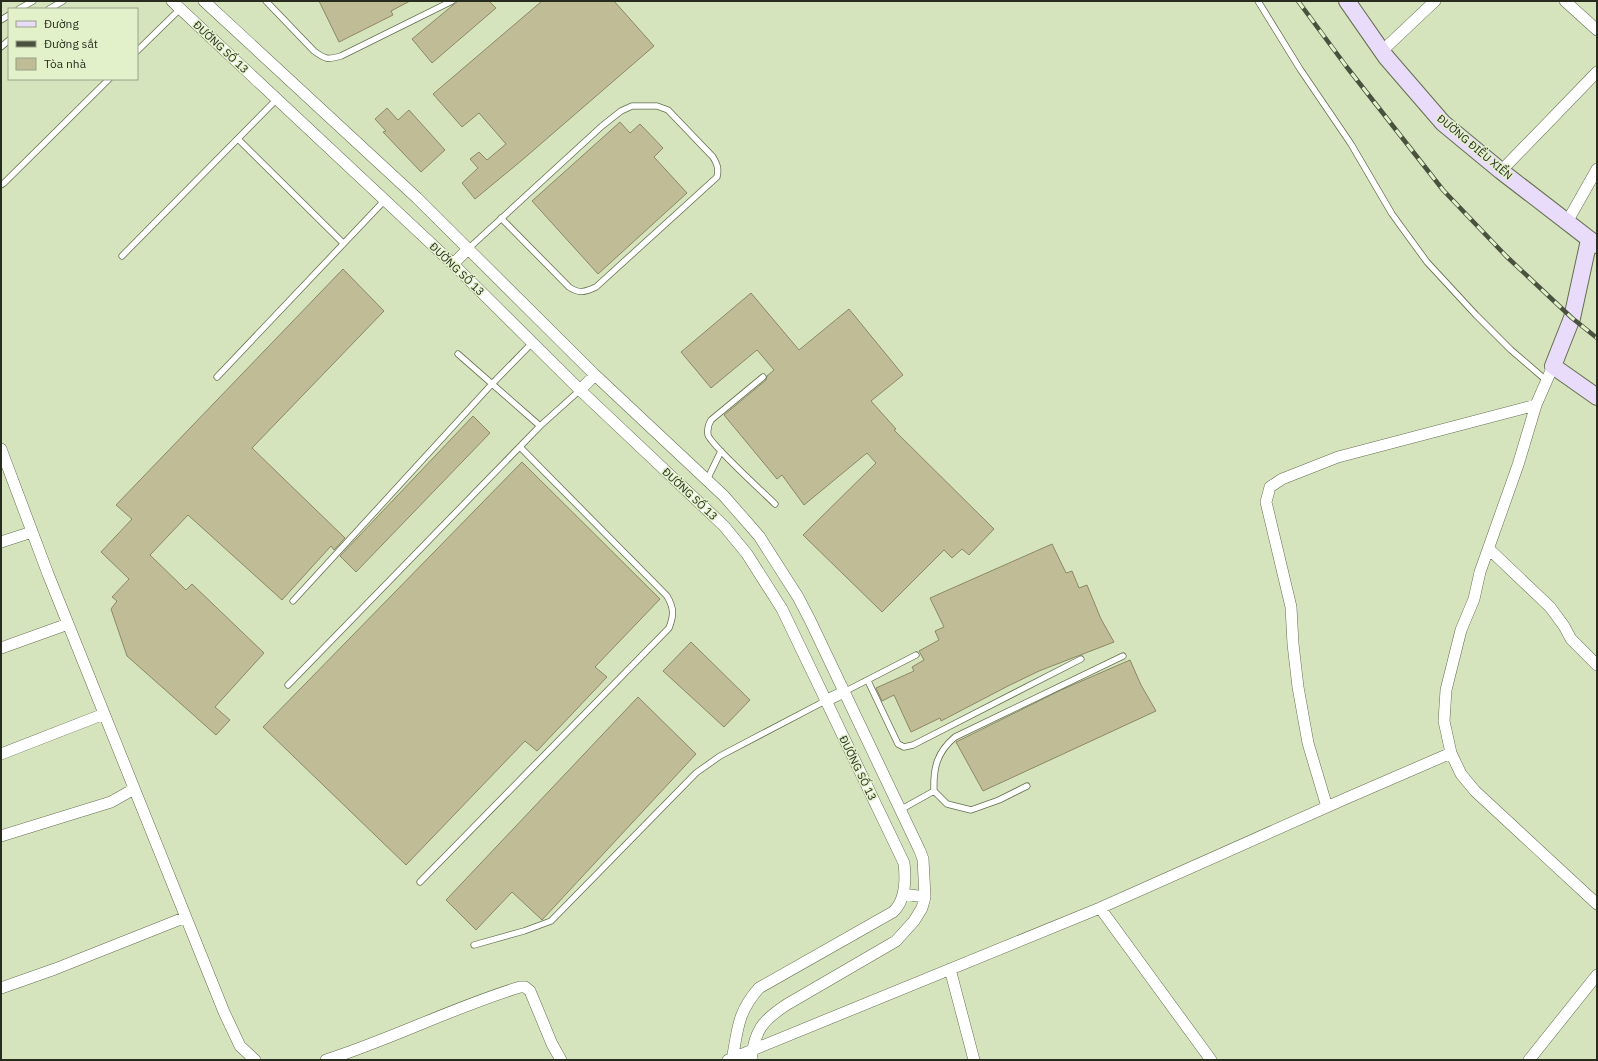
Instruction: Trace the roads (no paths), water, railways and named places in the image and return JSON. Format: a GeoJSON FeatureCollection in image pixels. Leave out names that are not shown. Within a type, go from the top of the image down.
{"type":"FeatureCollection","features":[{"type":"Feature","properties":{"kind":"street","name":"ĐƯỜNG SỐ 13"},"geometry":{"type":"LineString","coordinates":[[204,1],[417,198],[595,375],[724,496],[759,536],[810,620],[923,859],[925,897],[922,908],[914,921],[896,941],[786,1005],[770,1016],[759,1029],[752,1055]]}},
{"type":"Feature","properties":{"kind":"street","name":"ĐƯỜNG ĐIỂU XIỂN"},"geometry":{"type":"LineString","coordinates":[[1347,1],[1382,51],[1443,122],[1501,171],[1593,242]]}},
{"type":"Feature","properties":{"kind":"street"},"geometry":{"type":"LineString","coordinates":[[1382,51],[1435,1]]}},
{"type":"Feature","properties":{"kind":"street"},"geometry":{"type":"LineString","coordinates":[[1565,1],[1597,30]]}},
{"type":"Feature","properties":{"kind":"street","name":"ĐƯỜNG SỐ 13"},"geometry":{"type":"LineString","coordinates":[[179,4],[276,100],[452,264],[532,344],[724,526],[747,554],[782,610],[904,863],[906,880],[898,907],[893,912],[759,988],[749,999],[742,1012],[731,1059]]}},
{"type":"Feature","properties":{"kind":"street"},"geometry":{"type":"LineString","coordinates":[[1501,171],[1597,72]]}},
{"type":"Feature","properties":{"kind":"street"},"geometry":{"type":"LineString","coordinates":[[1567,222],[1597,169]]}},
{"type":"Feature","properties":{"kind":"street"},"geometry":{"type":"LineString","coordinates":[[1593,242],[1572,318],[1536,405],[1518,465],[1488,549],[1474,599],[1461,630],[1446,690],[1444,721],[1451,753],[1461,774],[1475,791],[1597,904]]}},
{"type":"Feature","properties":{"kind":"street"},"geometry":{"type":"LineString","coordinates":[[452,264],[468,249]]}},
{"type":"Feature","properties":{"kind":"street"},"geometry":{"type":"LineString","coordinates":[[1553,366],[1597,397]]}},
{"type":"Feature","properties":{"kind":"street"},"geometry":{"type":"LineString","coordinates":[[580,390],[595,375]]}},
{"type":"Feature","properties":{"kind":"street"},"geometry":{"type":"LineString","coordinates":[[1326,807],[1308,743],[1298,688],[1291,607],[1266,502],[1270,487],[1282,479],[1338,457],[1536,405]]}},
{"type":"Feature","properties":{"kind":"street"},"geometry":{"type":"LineString","coordinates":[[1,449],[68,624],[224,1012],[240,1046],[255,1060]]}},
{"type":"Feature","properties":{"kind":"street"},"geometry":{"type":"LineString","coordinates":[[1,542],[32,532]]}},
{"type":"Feature","properties":{"kind":"street"},"geometry":{"type":"LineString","coordinates":[[1488,549],[1550,607],[1564,626],[1571,639],[1597,665]]}},
{"type":"Feature","properties":{"kind":"street"},"geometry":{"type":"LineString","coordinates":[[1,648],[68,624]]}},
{"type":"Feature","properties":{"kind":"street"},"geometry":{"type":"LineString","coordinates":[[825,701],[844,692]]}},
{"type":"Feature","properties":{"kind":"street"},"geometry":{"type":"LineString","coordinates":[[1,754],[104,714]]}},
{"type":"Feature","properties":{"kind":"street"},"geometry":{"type":"LineString","coordinates":[[731,1059],[752,1055],[950,969],[1100,908],[1451,753]]}},
{"type":"Feature","properties":{"kind":"street"},"geometry":{"type":"LineString","coordinates":[[1,836],[111,802],[134,789]]}},
{"type":"Feature","properties":{"kind":"street"},"geometry":{"type":"LineString","coordinates":[[903,894],[925,897]]}},
{"type":"Feature","properties":{"kind":"street"},"geometry":{"type":"LineString","coordinates":[[1100,908],[1210,1060]]}},
{"type":"Feature","properties":{"kind":"street"},"geometry":{"type":"LineString","coordinates":[[1,988],[55,969],[186,917]]}},
{"type":"Feature","properties":{"kind":"street"},"geometry":{"type":"LineString","coordinates":[[950,969],[974,1060]]}},
{"type":"Feature","properties":{"kind":"street"},"geometry":{"type":"LineString","coordinates":[[1529,1060],[1597,975]]}},
{"type":"Feature","properties":{"kind":"street"},"geometry":{"type":"LineString","coordinates":[[326,1060],[353,1056],[489,996],[520,987],[525,987],[530,991],[552,1044],[561,1060]]}},
{"type":"Feature","properties":{"kind":"lane"},"geometry":{"type":"LineString","coordinates":[[21,8],[33,1]]}},
{"type":"Feature","properties":{"kind":"lane"},"geometry":{"type":"LineString","coordinates":[[52,8],[63,1]]}},
{"type":"Feature","properties":{"kind":"lane"},"geometry":{"type":"LineString","coordinates":[[266,1],[314,51],[323,57],[330,59],[340,56],[452,1]]}},
{"type":"Feature","properties":{"kind":"lane"},"geometry":{"type":"LineString","coordinates":[[1258,1],[1300,69],[1352,144],[1392,214],[1427,262],[1511,350],[1547,381]]}},
{"type":"Feature","properties":{"kind":"lane"},"geometry":{"type":"LineString","coordinates":[[138,50],[179,4]]}},
{"type":"Feature","properties":{"kind":"lane"},"geometry":{"type":"LineString","coordinates":[[1,185],[10,178],[108,80]]}},
{"type":"Feature","properties":{"kind":"lane"},"geometry":{"type":"LineString","coordinates":[[122,256],[276,100]]}},
{"type":"Feature","properties":{"kind":"lane"},"geometry":{"type":"LineString","coordinates":[[468,249],[501,218],[602,126],[621,111],[632,106],[657,106],[668,110],[718,165],[717,177],[596,287],[585,292],[577,292],[569,287],[501,218]]}},
{"type":"Feature","properties":{"kind":"lane"},"geometry":{"type":"LineString","coordinates":[[238,139],[343,243]]}},
{"type":"Feature","properties":{"kind":"lane"},"geometry":{"type":"LineString","coordinates":[[217,377],[384,201]]}},
{"type":"Feature","properties":{"kind":"lane"},"geometry":{"type":"LineString","coordinates":[[293,601],[491,385],[532,344]]}},
{"type":"Feature","properties":{"kind":"lane"},"geometry":{"type":"LineString","coordinates":[[458,354],[491,385],[540,426]]}},
{"type":"Feature","properties":{"kind":"lane"},"geometry":{"type":"LineString","coordinates":[[763,377],[711,420],[708,428],[709,437],[721,451],[775,504]]}},
{"type":"Feature","properties":{"kind":"lane"},"geometry":{"type":"LineString","coordinates":[[288,685],[540,426],[580,390]]}},
{"type":"Feature","properties":{"kind":"lane"},"geometry":{"type":"LineString","coordinates":[[420,882],[668,628],[673,617],[673,607],[667,596],[520,447]]}},
{"type":"Feature","properties":{"kind":"lane"},"geometry":{"type":"LineString","coordinates":[[707,480],[721,451]]}},
{"type":"Feature","properties":{"kind":"lane"},"geometry":{"type":"LineString","coordinates":[[844,692],[916,655]]}},
{"type":"Feature","properties":{"kind":"lane"},"geometry":{"type":"LineString","coordinates":[[1027,786],[999,800],[971,810],[947,804],[934,791],[933,774],[938,758],[945,745],[955,737],[1123,656]]}},
{"type":"Feature","properties":{"kind":"lane"},"geometry":{"type":"LineString","coordinates":[[868,681],[898,744],[904,747],[913,745],[1080,659]]}},
{"type":"Feature","properties":{"kind":"lane"},"geometry":{"type":"LineString","coordinates":[[474,945],[524,931],[551,921],[696,773],[720,756],[825,701]]}},
{"type":"Feature","properties":{"kind":"lane"},"geometry":{"type":"LineString","coordinates":[[900,810],[934,791]]}},
{"type":"Feature","properties":{"kind":"railway"},"geometry":{"type":"LineString","coordinates":[[1298,1],[1346,66],[1443,190],[1506,256],[1572,318],[1597,338]]}}]}
